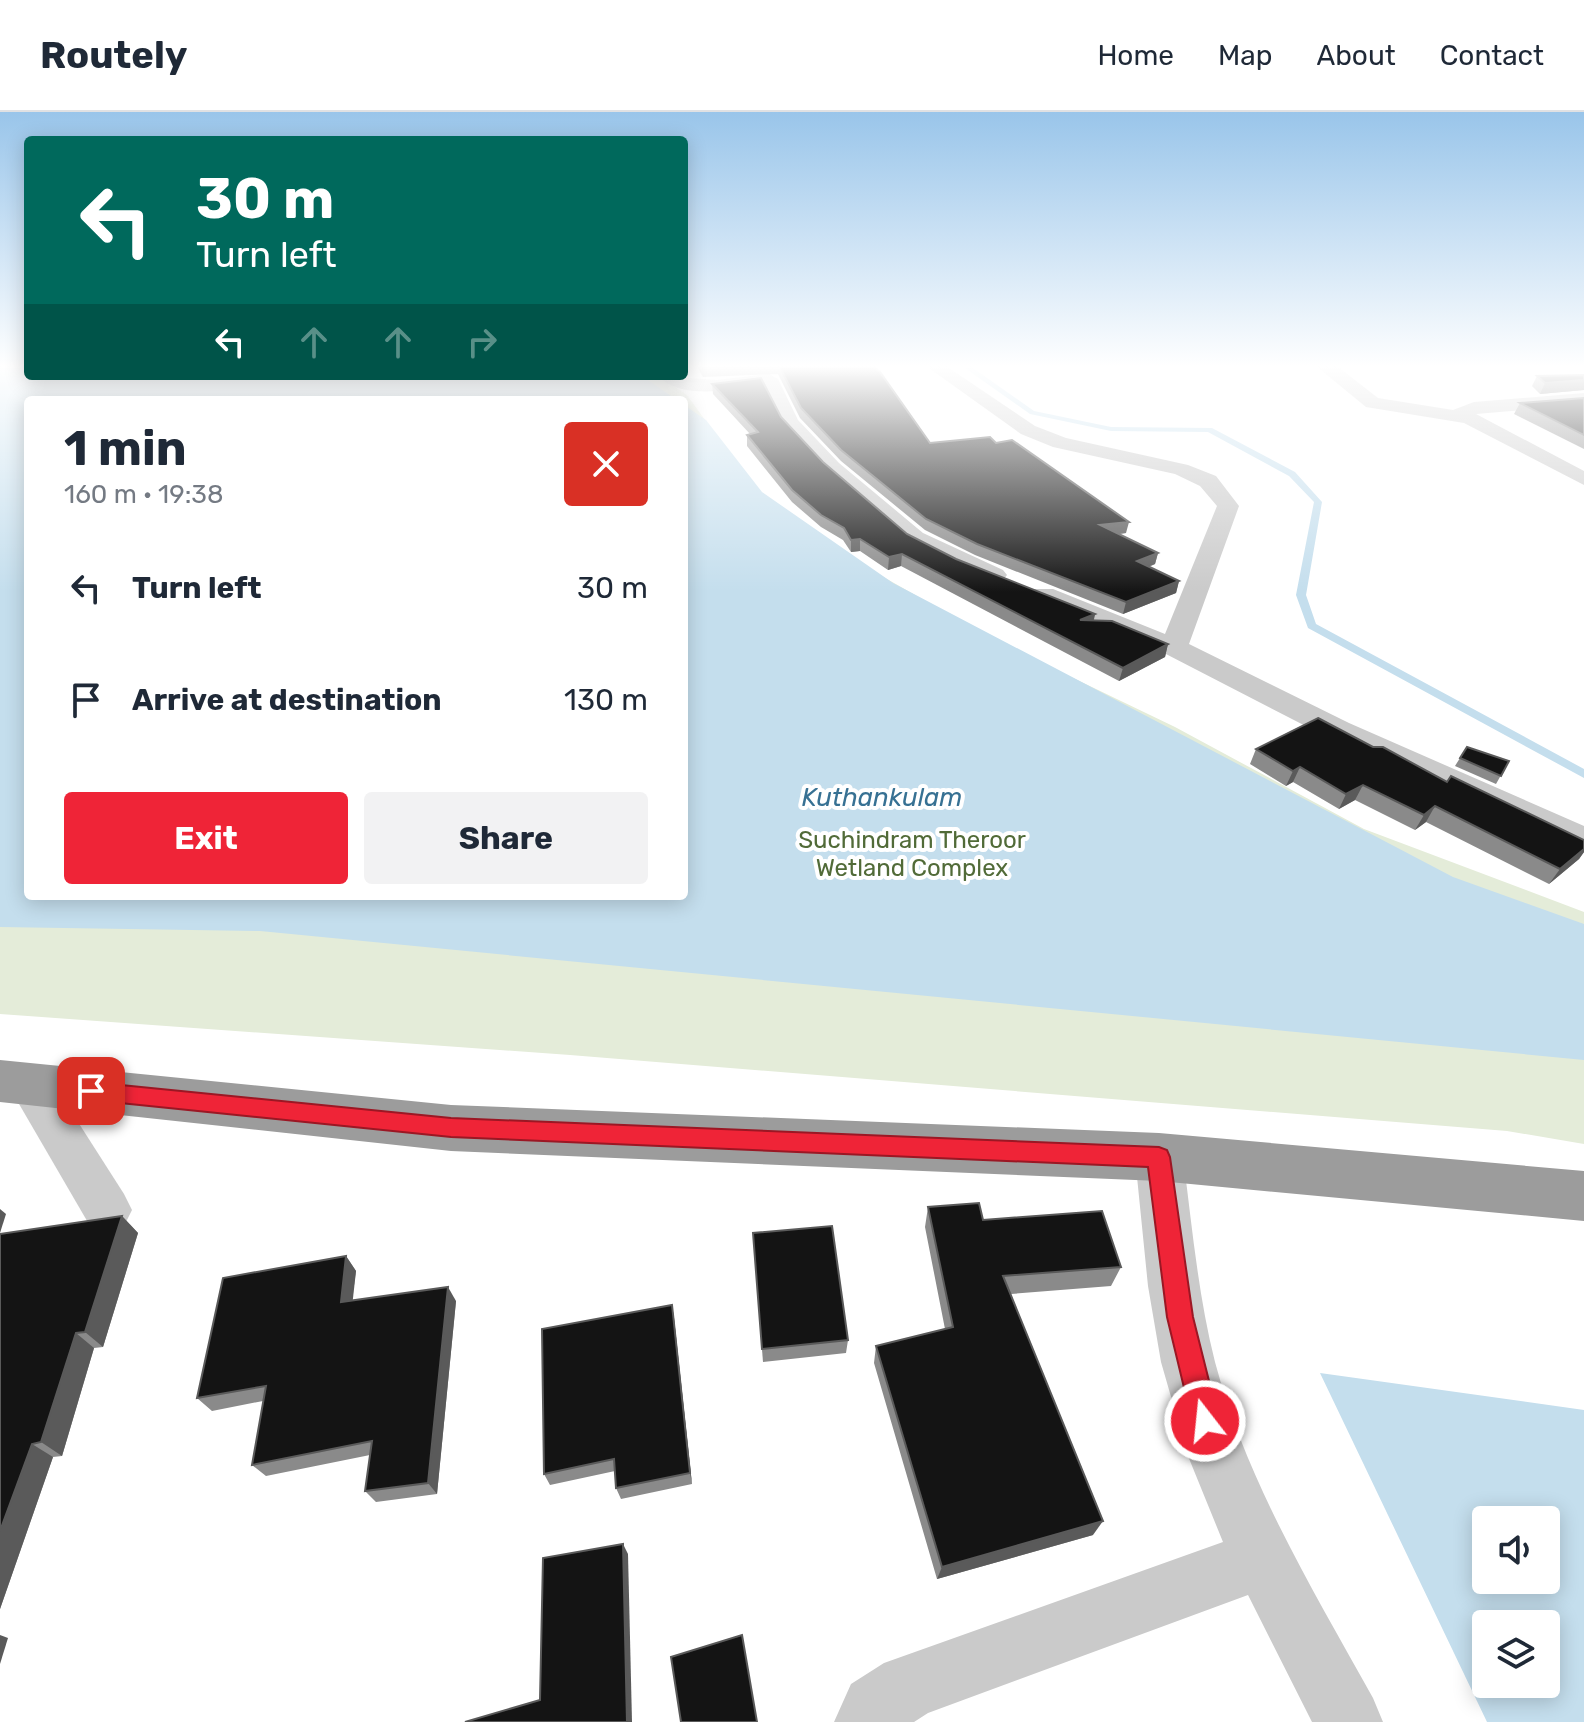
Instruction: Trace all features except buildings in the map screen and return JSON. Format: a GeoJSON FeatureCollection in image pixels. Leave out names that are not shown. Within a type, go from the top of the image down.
{"type":"FeatureCollection","features":[{"type":"Feature","properties":{"kind":"highway"},"geometry":{"type":"LineString","coordinates":[[15,1083],[451,1128],[1159,1157],[1584,1196]]}},
{"type":"Feature","properties":{"kind":"street"},"geometry":{"type":"LineString","coordinates":[[808,441],[832,467],[915,538],[965,563],[1174,647],[1338,730],[1584,839]]}},
{"type":"Feature","properties":{"kind":"street"},"geometry":{"type":"LineString","coordinates":[[1055,441],[1181,469],[1208,481],[1228,506],[1174,647]]}},
{"type":"Feature","properties":{"kind":"street"},"geometry":{"type":"LineString","coordinates":[[1511,441],[1584,479]]}},
{"type":"Feature","properties":{"kind":"street"},"geometry":{"type":"LineString","coordinates":[[15,1083],[107,1210]]}},
{"type":"Feature","properties":{"kind":"street"},"geometry":{"type":"LineString","coordinates":[[1159,1157],[1188,1362],[1205,1421],[1262,1559],[1349,1722]]}},
{"type":"Feature","properties":{"kind":"street"},"geometry":{"type":"LineString","coordinates":[[868,1722],[875,1708],[908,1687],[1262,1559]]}},
{"type":"Feature","properties":{"kind":"green space","name":"Kuthankulam"},"geometry":{"type":"Polygon","coordinates":[[[0,441],[24,441],[24,900],[688,900],[688,441],[720,441],[755,489],[801,530],[994,640],[1175,727],[1364,829],[1584,912],[1584,1144],[1507,1131],[570,1055],[0,1014],[0,441]]]}},
{"type":"Feature","properties":{"kind":"water","name":"Kuthankulam"},"geometry":{"type":"Polygon","coordinates":[[[0,441],[24,441],[24,900],[688,900],[688,441],[722,441],[762,492],[893,583],[1453,877],[1584,924],[1584,1060],[260,931],[0,927],[0,441]]]}},
{"type":"Feature","properties":{"kind":"water"},"geometry":{"type":"Polygon","coordinates":[[[1320,1373],[1584,1410],[1584,1722],[1487,1722],[1476,1698],[1560,1698],[1560,1610],[1472,1610],[1472,1691],[1320,1373]]]}},
{"type":"Feature","properties":{"kind":"waterway"},"geometry":{"type":"LineString","coordinates":[[1230,441],[1292,474],[1318,502],[1301,595],[1312,626],[1584,774]]}},
{"type":"Feature","properties":{"kind":"route"},"geometry":{"type":"LineString","coordinates":[[91,1091],[451,1128],[1159,1157],[1180,1317],[1188,1362],[1205,1421]]}},
{"type":"Feature","properties":{"kind":"park label","name":"Suchindram Theroor Wetland Complex"},"geometry":{"type":"Point","coordinates":[912,854]}}]}
